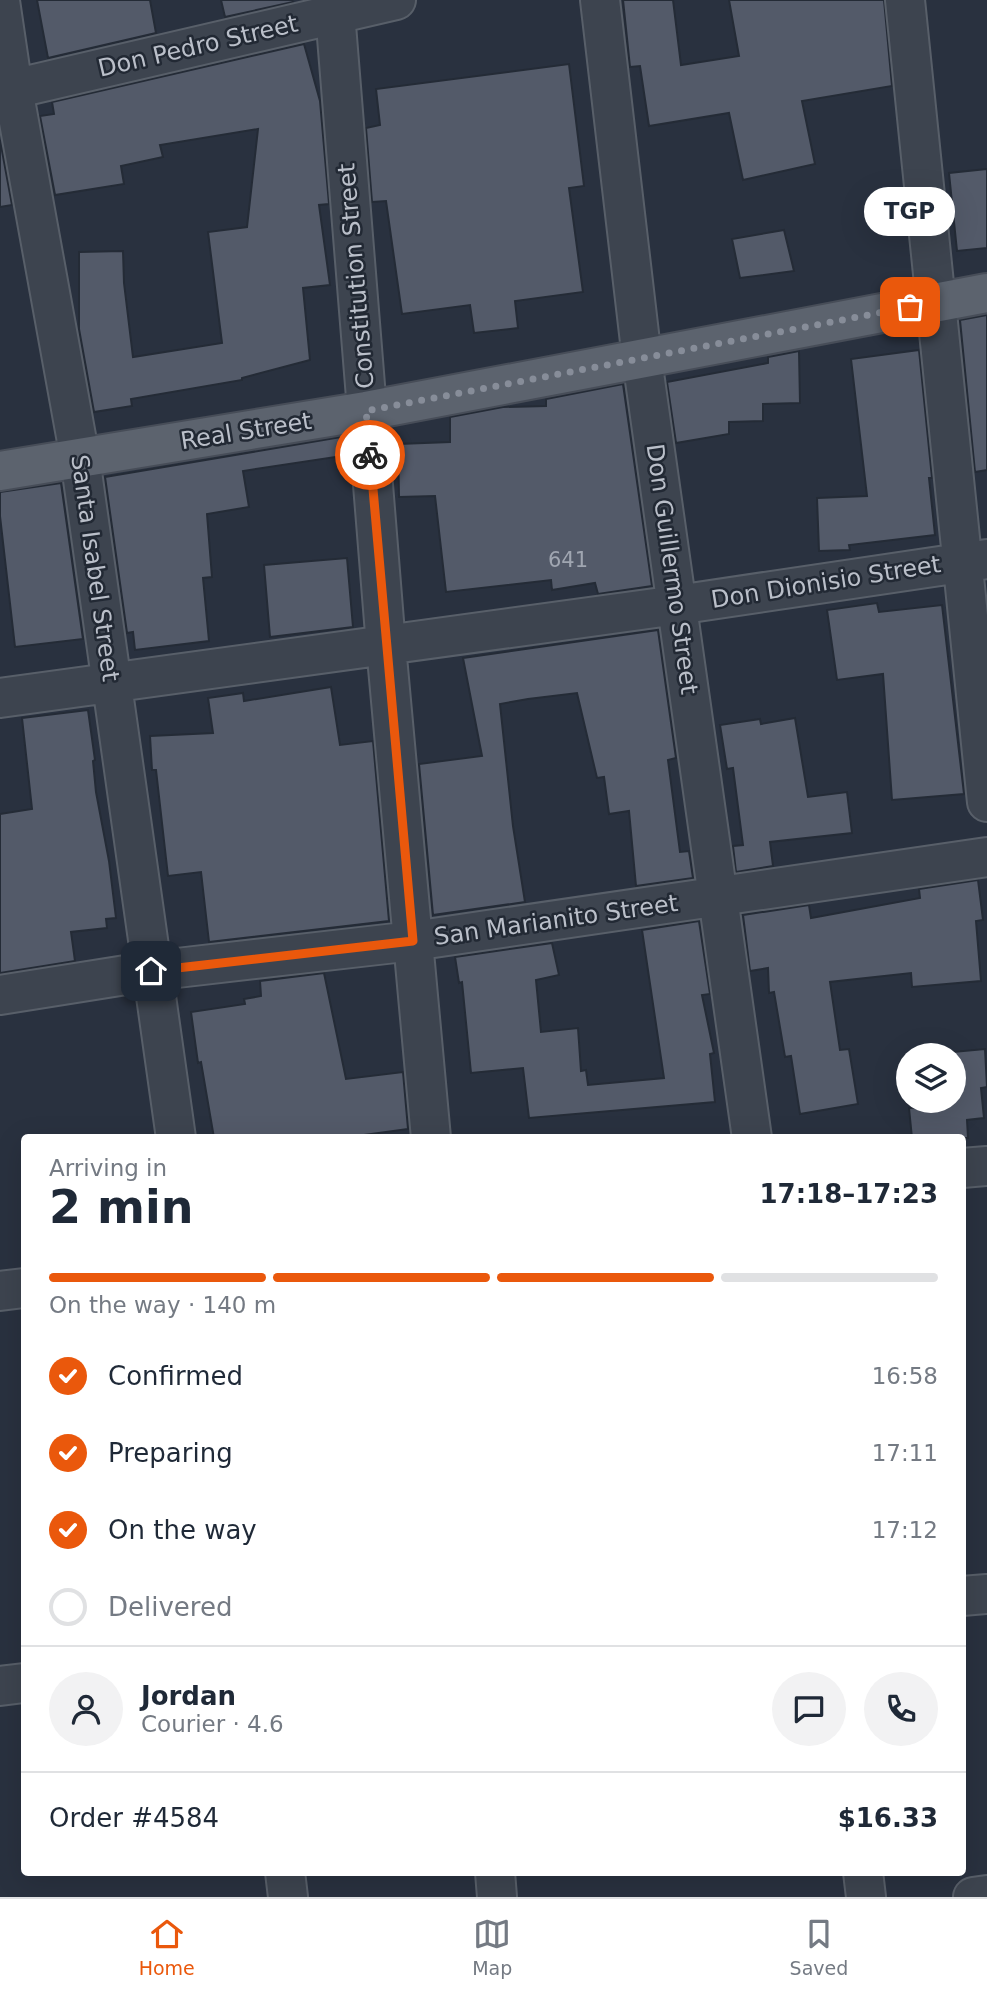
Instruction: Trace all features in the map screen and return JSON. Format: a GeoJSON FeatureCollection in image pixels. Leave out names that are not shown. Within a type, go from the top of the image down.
{"type":"FeatureCollection","features":[{"type":"Feature","properties":{"kind":"main road","name":"Real Street"},"geometry":{"type":"LineString","coordinates":[[0,471],[366,411],[987,293]]}},
{"type":"Feature","properties":{"kind":"street","name":"Don Pedro Street"},"geometry":{"type":"LineString","coordinates":[[7,90],[334,7],[396,0]]}},
{"type":"Feature","properties":{"kind":"street","name":"Don Guillermo Street"},"geometry":{"type":"LineString","coordinates":[[600,0],[642,359],[750,1134]]}},
{"type":"Feature","properties":{"kind":"street"},"geometry":{"type":"LineString","coordinates":[[905,0],[936,302],[975,560],[987,802]]}},
{"type":"Feature","properties":{"kind":"street","name":"Santa Isabel Street"},"geometry":{"type":"LineString","coordinates":[[0,1],[7,90],[80,458],[175,1134]]}},
{"type":"Feature","properties":{"kind":"street","name":"Constitution Street"},"geometry":{"type":"LineString","coordinates":[[334,7],[366,411],[430,1134]]}},
{"type":"Feature","properties":{"kind":"street","name":"Don Dionisio Street"},"geometry":{"type":"LineString","coordinates":[[0,698],[677,605],[975,560]]}},
{"type":"Feature","properties":{"kind":"street","name":"San Marianito Street"},"geometry":{"type":"LineString","coordinates":[[0,995],[151,971],[413,941],[987,858]]}},
{"type":"Feature","properties":{"kind":"street"},"geometry":{"type":"LineString","coordinates":[[966,1168],[987,1166]]}},
{"type":"Feature","properties":{"kind":"street"},"geometry":{"type":"LineString","coordinates":[[0,1291],[21,1288]]}},
{"type":"Feature","properties":{"kind":"street"},"geometry":{"type":"LineString","coordinates":[[966,1596],[987,1594]]}},
{"type":"Feature","properties":{"kind":"street"},"geometry":{"type":"LineString","coordinates":[[0,1686],[21,1683]]}},
{"type":"Feature","properties":{"kind":"street"},"geometry":{"type":"LineString","coordinates":[[285,1876],[288,1897]]}},
{"type":"Feature","properties":{"kind":"street"},"geometry":{"type":"LineString","coordinates":[[495,1876],[497,1897]]}},
{"type":"Feature","properties":{"kind":"street"},"geometry":{"type":"LineString","coordinates":[[863,1876],[866,1897]]}},
{"type":"Feature","properties":{"kind":"street"},"geometry":{"type":"LineString","coordinates":[[973,1897],[987,1895]]}},
{"type":"Feature","properties":{"kind":"building"},"geometry":{"type":"Polygon","coordinates":[[[37,0],[150,0],[156,33],[48,58],[37,0]]]}},
{"type":"Feature","properties":{"kind":"building"},"geometry":{"type":"Polygon","coordinates":[[[221,0],[292,0],[293,2],[225,17],[221,0]]]}},
{"type":"Feature","properties":{"kind":"building"},"geometry":{"type":"Polygon","coordinates":[[[623,0],[673,0],[681,65],[739,56],[729,0],[884,0],[892,86],[802,101],[815,164],[743,180],[729,113],[649,126],[640,66],[630,67],[623,0]]]}},
{"type":"Feature","properties":{"kind":"building"},"geometry":{"type":"Polygon","coordinates":[[[304,44],[320,101],[329,204],[319,205],[330,285],[303,288],[310,360],[242,380],[131,399],[132,406],[94,412],[79,329],[79,252],[123,251],[133,357],[222,343],[208,232],[247,227],[258,129],[160,145],[163,157],[121,166],[124,184],[55,195],[40,116],[54,114],[52,102],[304,44]]]}},
{"type":"Feature","properties":{"kind":"building"},"geometry":{"type":"Polygon","coordinates":[[[569,64],[584,186],[569,188],[583,292],[515,301],[518,328],[474,333],[470,305],[402,314],[386,201],[372,202],[366,128],[380,125],[376,89],[569,64]]]}},
{"type":"Feature","properties":{"kind":"building"},"geometry":{"type":"Polygon","coordinates":[[[0,140],[12,205],[0,207],[0,140]]]}},
{"type":"Feature","properties":{"kind":"building"},"geometry":{"type":"Polygon","coordinates":[[[987,169],[987,248],[957,251],[949,173],[987,169]]]}},
{"type":"Feature","properties":{"kind":"building"},"geometry":{"type":"Polygon","coordinates":[[[784,230],[794,271],[740,278],[732,239],[784,230]]]}},
{"type":"Feature","properties":{"kind":"building"},"geometry":{"type":"Polygon","coordinates":[[[987,315],[987,470],[975,472],[960,320],[987,315]]]}},
{"type":"Feature","properties":{"kind":"building"},"geometry":{"type":"Polygon","coordinates":[[[919,350],[935,535],[849,545],[850,550],[819,551],[817,498],[867,496],[851,359],[919,350]]]}},
{"type":"Feature","properties":{"kind":"building"},"geometry":{"type":"Polygon","coordinates":[[[799,351],[800,403],[763,404],[763,421],[729,422],[729,434],[676,443],[667,382],[768,363],[768,357],[799,351]]]}},
{"type":"Feature","properties":{"kind":"building"},"geometry":{"type":"Polygon","coordinates":[[[623,384],[652,586],[598,594],[595,583],[552,590],[551,580],[446,592],[435,496],[399,497],[398,444],[450,442],[450,417],[503,407],[546,406],[546,399],[623,384]]]}},
{"type":"Feature","properties":{"kind":"building"},"geometry":{"type":"Polygon","coordinates":[[[347,436],[349,455],[243,471],[249,507],[207,514],[212,577],[203,578],[209,641],[135,650],[133,632],[127,633],[105,477],[347,436]]]}},
{"type":"Feature","properties":{"kind":"building"},"geometry":{"type":"Polygon","coordinates":[[[61,483],[83,639],[15,647],[0,516],[0,492],[61,483]]]}},
{"type":"Feature","properties":{"kind":"building"},"geometry":{"type":"Polygon","coordinates":[[[347,558],[353,627],[270,637],[264,565],[347,558]]]}},
{"type":"Feature","properties":{"kind":"building"},"geometry":{"type":"Polygon","coordinates":[[[877,603],[879,612],[942,605],[964,794],[892,800],[883,674],[837,680],[827,610],[877,603]]]}},
{"type":"Feature","properties":{"kind":"building"},"geometry":{"type":"Polygon","coordinates":[[[658,630],[676,758],[668,760],[680,852],[689,851],[693,878],[636,886],[629,811],[609,814],[604,777],[597,778],[577,693],[528,699],[500,704],[513,826],[525,902],[433,915],[419,764],[482,756],[463,658],[658,630]]]}},
{"type":"Feature","properties":{"kind":"building"},"geometry":{"type":"Polygon","coordinates":[[[331,687],[340,745],[373,741],[389,921],[209,942],[201,872],[168,876],[156,770],[152,770],[150,736],[213,733],[208,698],[243,693],[244,701],[331,687]]]}},
{"type":"Feature","properties":{"kind":"building"},"geometry":{"type":"Polygon","coordinates":[[[88,710],[95,760],[96,792],[116,918],[106,919],[107,928],[71,932],[75,961],[0,973],[0,814],[32,809],[22,718],[88,710]]]}},
{"type":"Feature","properties":{"kind":"building"},"geometry":{"type":"Polygon","coordinates":[[[795,718],[808,797],[847,792],[852,833],[770,842],[773,866],[736,872],[733,846],[743,845],[733,768],[727,769],[720,725],[760,719],[761,724],[795,718]]]}},
{"type":"Feature","properties":{"kind":"building"},"geometry":{"type":"Polygon","coordinates":[[[978,880],[983,920],[976,921],[981,981],[912,987],[911,973],[830,982],[840,1050],[849,1049],[858,1104],[800,1114],[791,1056],[785,1057],[774,992],[769,993],[768,968],[750,971],[743,915],[809,905],[811,918],[920,898],[919,889],[978,880]]]}},
{"type":"Feature","properties":{"kind":"building"},"geometry":{"type":"Polygon","coordinates":[[[699,921],[710,994],[702,995],[714,1053],[710,1054],[715,1102],[529,1118],[523,1068],[471,1073],[462,982],[459,983],[455,957],[552,943],[559,975],[536,980],[541,1032],[578,1028],[581,1071],[586,1070],[588,1085],[664,1078],[642,930],[699,921]]]}},
{"type":"Feature","properties":{"kind":"building"},"geometry":{"type":"Polygon","coordinates":[[[324,973],[346,1079],[403,1072],[408,1129],[371,1134],[213,1134],[201,1062],[198,1063],[191,1012],[245,1004],[244,999],[261,996],[260,981],[324,973]]]}},
{"type":"Feature","properties":{"kind":"building"},"geometry":{"type":"Polygon","coordinates":[[[985,1049],[987,1087],[981,1088],[984,1118],[967,1120],[968,1138],[966,1134],[912,1134],[910,1113],[966,1113],[966,1051],[985,1049]]]}},
{"type":"Feature","properties":{"kind":"way so far"},"geometry":{"type":"LineString","coordinates":[[370,455],[366,411],[910,307]]}},
{"type":"Feature","properties":{"kind":"place","name":"TGP"},"geometry":{"type":"Point","coordinates":[910,307]}},
{"type":"Feature","properties":{"kind":"route"},"geometry":{"type":"LineString","coordinates":[[151,971],[413,941],[370,455]]}}]}
